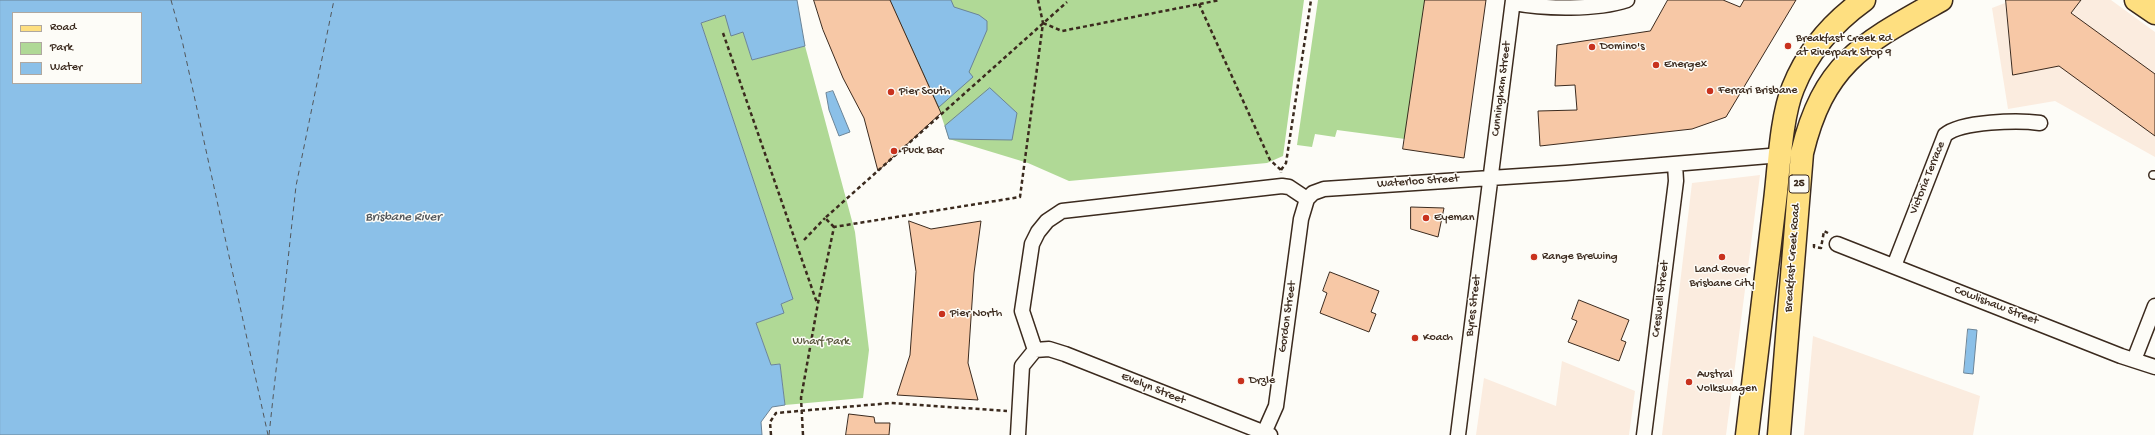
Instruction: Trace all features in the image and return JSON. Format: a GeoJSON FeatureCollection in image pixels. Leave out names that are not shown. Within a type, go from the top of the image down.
{"type":"FeatureCollection","features":[{"type":"Feature","properties":{"kind":"main road","name":"Breakfast Creek Road"},"geometry":{"type":"LineString","coordinates":[[1747,435],[1781,155],[1792,89],[1806,59],[1836,23],[1864,0]]}},
{"type":"Feature","properties":{"kind":"main road","name":"Breakfast Creek Road"},"geometry":{"type":"LineString","coordinates":[[1779,435],[1802,153],[1813,114],[1837,73],[1862,48],[1881,34],[1941,0]]}},
{"type":"Feature","properties":{"kind":"main road"},"geometry":{"type":"LineString","coordinates":[[2136,0],[2155,13]]}},
{"type":"Feature","properties":{"kind":"street"},"geometry":{"type":"LineString","coordinates":[[1513,2],[1530,6],[1562,6],[1613,5],[1627,0]]}},
{"type":"Feature","properties":{"kind":"street","name":"Cunningham Street"},"geometry":{"type":"LineString","coordinates":[[1490,177],[1513,2]]}},
{"type":"Feature","properties":{"kind":"street","name":"Victoria Terrace"},"geometry":{"type":"LineString","coordinates":[[1894,266],[1945,135],[1954,129],[2007,121],[2040,124]]}},
{"type":"Feature","properties":{"kind":"street","name":"Waterloo Street"},"geometry":{"type":"LineString","coordinates":[[1307,199],[1313,193],[1324,189],[1781,155]]}},
{"type":"Feature","properties":{"kind":"street","name":"Creswell Street"},"geometry":{"type":"LineString","coordinates":[[1644,435],[1676,181],[1675,164]]}},
{"type":"Feature","properties":{"kind":"street","name":"Byres Street"},"geometry":{"type":"LineString","coordinates":[[1458,435],[1490,177]]}},
{"type":"Feature","properties":{"kind":"street"},"geometry":{"type":"LineString","coordinates":[[1018,435],[1022,366],[1035,350],[1022,311],[1032,244],[1038,232],[1047,221],[1062,211],[1282,186],[1289,187],[1307,199]]}},
{"type":"Feature","properties":{"kind":"street","name":"Gordon Street"},"geometry":{"type":"LineString","coordinates":[[1267,434],[1276,406],[1301,220],[1307,199]]}},
{"type":"Feature","properties":{"kind":"street","name":"Cowlishaw Street"},"geometry":{"type":"LineString","coordinates":[[1833,242],[2155,367]]}},
{"type":"Feature","properties":{"kind":"street"},"geometry":{"type":"LineString","coordinates":[[2134,360],[2155,306]]}},
{"type":"Feature","properties":{"kind":"street","name":"Evelyn Street"},"geometry":{"type":"LineString","coordinates":[[1035,350],[1049,349],[1065,354],[1267,434]]}},
{"type":"Feature","properties":{"kind":"path"},"geometry":{"type":"LineString","coordinates":[[834,227],[1020,197],[1043,23],[1038,0]]}},
{"type":"Feature","properties":{"kind":"path"},"geometry":{"type":"LineString","coordinates":[[1043,23],[1062,32],[1220,0]]}},
{"type":"Feature","properties":{"kind":"path"},"geometry":{"type":"LineString","coordinates":[[1282,186],[1281,170],[1286,163],[1311,0]]}},
{"type":"Feature","properties":{"kind":"path"},"geometry":{"type":"LineString","coordinates":[[804,240],[825,218],[1067,2]]}},
{"type":"Feature","properties":{"kind":"path"},"geometry":{"type":"LineString","coordinates":[[1199,4],[1270,160],[1281,170]]}},
{"type":"Feature","properties":{"kind":"path"},"geometry":{"type":"LineString","coordinates":[[723,33],[818,303]]}},
{"type":"Feature","properties":{"kind":"path"},"geometry":{"type":"LineString","coordinates":[[825,218],[834,227]]}},
{"type":"Feature","properties":{"kind":"path"},"geometry":{"type":"LineString","coordinates":[[803,435],[800,410],[818,303],[834,227]]}},
{"type":"Feature","properties":{"kind":"path"},"geometry":{"type":"LineString","coordinates":[[1815,241],[1814,247],[1821,248],[1824,232],[1830,233],[1833,242]]}},
{"type":"Feature","properties":{"kind":"path"},"geometry":{"type":"LineString","coordinates":[[771,435],[770,422],[776,413],[800,410],[890,403],[1019,412]]}},
{"type":"Feature","properties":{"kind":"shaded area"},"geometry":{"type":"Polygon","coordinates":[[[2013,0],[2111,0],[2155,32],[2155,157],[2055,101],[2008,109],[1992,8],[2013,0]]]}},
{"type":"Feature","properties":{"kind":"shaded area"},"geometry":{"type":"Polygon","coordinates":[[[1760,175],[1726,435],[1662,435],[1692,183],[1760,175]]]}},
{"type":"Feature","properties":{"kind":"shaded area"},"geometry":{"type":"Polygon","coordinates":[[[1813,336],[1980,396],[1973,435],[1804,435],[1813,336]]]}},
{"type":"Feature","properties":{"kind":"shaded area"},"geometry":{"type":"Polygon","coordinates":[[[1562,361],[1635,391],[1629,435],[1476,435],[1484,378],[1556,406],[1562,361]]]}},
{"type":"Feature","properties":{"kind":"green space"},"geometry":{"type":"Polygon","coordinates":[[[890,0],[1304,0],[1283,156],[1267,163],[1069,181],[1028,163],[949,139],[938,106],[890,0]]]}},
{"type":"Feature","properties":{"kind":"green space"},"geometry":{"type":"Polygon","coordinates":[[[1318,0],[1425,0],[1405,139],[1337,130],[1335,137],[1315,134],[1312,147],[1297,145],[1318,0]]]}},
{"type":"Feature","properties":{"kind":"green space","name":"Wharf Park"},"geometry":{"type":"Polygon","coordinates":[[[725,15],[743,32],[752,60],[805,46],[855,232],[869,350],[863,398],[785,405],[780,364],[771,365],[756,323],[783,313],[781,304],[793,299],[701,23],[725,15]]]}},
{"type":"Feature","properties":{"kind":"water","name":"Brisbane River"},"geometry":{"type":"Polygon","coordinates":[[[0,0],[797,0],[805,46],[752,60],[743,32],[731,36],[725,15],[701,23],[793,299],[781,304],[784,313],[756,323],[771,365],[780,364],[785,405],[772,407],[761,422],[762,435],[0,435],[0,0]]]}},
{"type":"Feature","properties":{"kind":"water"},"geometry":{"type":"Polygon","coordinates":[[[890,0],[951,0],[954,7],[979,15],[987,21],[987,30],[969,72],[973,77],[939,107],[890,0]]]}},
{"type":"Feature","properties":{"kind":"water"},"geometry":{"type":"Polygon","coordinates":[[[990,88],[1017,113],[1012,140],[949,139],[945,126],[990,88]]]}},
{"type":"Feature","properties":{"kind":"water"},"geometry":{"type":"Polygon","coordinates":[[[833,91],[850,132],[839,136],[829,110],[826,93],[833,91]]]}},
{"type":"Feature","properties":{"kind":"water"},"geometry":{"type":"Polygon","coordinates":[[[1968,329],[1977,330],[1973,374],[1964,373],[1968,329]]]}},
{"type":"Feature","properties":{"kind":"building","name":"Pier South"},"geometry":{"type":"Polygon","coordinates":[[[814,0],[890,0],[941,113],[878,171],[864,118],[843,78],[823,30],[814,0]]]}},
{"type":"Feature","properties":{"kind":"building"},"geometry":{"type":"Polygon","coordinates":[[[1425,0],[1486,0],[1464,158],[1403,149],[1425,0]]]}},
{"type":"Feature","properties":{"kind":"building","name":"Energex"},"geometry":{"type":"Polygon","coordinates":[[[1668,0],[1723,0],[1740,7],[1744,0],[1796,0],[1726,117],[1692,129],[1540,146],[1538,111],[1577,110],[1575,85],[1555,86],[1557,45],[1650,31],[1668,0]]]}},
{"type":"Feature","properties":{"kind":"building"},"geometry":{"type":"Polygon","coordinates":[[[2006,0],[2081,0],[2071,13],[2155,74],[2155,136],[2059,66],[2013,75],[2006,0]]]}},
{"type":"Feature","properties":{"kind":"building","name":"Eyeman"},"geometry":{"type":"Polygon","coordinates":[[[1411,207],[1444,208],[1438,237],[1411,229],[1411,207]]]}},
{"type":"Feature","properties":{"kind":"building","name":"Pier North"},"geometry":{"type":"Polygon","coordinates":[[[909,221],[931,229],[981,221],[974,273],[968,363],[978,400],[897,395],[910,355],[916,272],[909,221]]]}},
{"type":"Feature","properties":{"kind":"building"},"geometry":{"type":"Polygon","coordinates":[[[1330,272],[1379,291],[1371,312],[1376,314],[1369,332],[1320,313],[1327,293],[1323,291],[1330,272]]]}},
{"type":"Feature","properties":{"kind":"building"},"geometry":{"type":"Polygon","coordinates":[[[1579,300],[1629,320],[1621,340],[1626,342],[1619,361],[1568,342],[1577,321],[1572,319],[1579,300]]]}},
{"type":"Feature","properties":{"kind":"building"},"geometry":{"type":"Polygon","coordinates":[[[849,414],[874,417],[875,423],[890,423],[889,435],[846,435],[849,414]]]}},
{"type":"Feature","properties":{"kind":"ferry route"},"geometry":{"type":"LineString","coordinates":[[171,0],[182,40],[268,435]]}},
{"type":"Feature","properties":{"kind":"ferry route"},"geometry":{"type":"LineString","coordinates":[[269,435],[296,186],[334,0]]}},
{"type":"Feature","properties":{"kind":"place","name":"Breakfast Creek Rd at Riverpark Stop 9"},"geometry":{"type":"Point","coordinates":[1788,46]}},
{"type":"Feature","properties":{"kind":"place","name":"Domino's"},"geometry":{"type":"Point","coordinates":[1592,47]}},
{"type":"Feature","properties":{"kind":"place","name":"Energex"},"geometry":{"type":"Point","coordinates":[1656,65]}},
{"type":"Feature","properties":{"kind":"place","name":"Ferrari Brisbane"},"geometry":{"type":"Point","coordinates":[1710,91]}},
{"type":"Feature","properties":{"kind":"place","name":"Pier South"},"geometry":{"type":"Point","coordinates":[891,92]}},
{"type":"Feature","properties":{"kind":"place","name":"Puck Bar"},"geometry":{"type":"Point","coordinates":[894,151]}},
{"type":"Feature","properties":{"kind":"place","name":"Eyeman"},"geometry":{"type":"Point","coordinates":[1426,218]}},
{"type":"Feature","properties":{"kind":"place","name":"Range Brewing"},"geometry":{"type":"Point","coordinates":[1534,257]}},
{"type":"Feature","properties":{"kind":"place","name":"Land Rover Brisbane City"},"geometry":{"type":"Point","coordinates":[1722,257]}},
{"type":"Feature","properties":{"kind":"place","name":"Pier North"},"geometry":{"type":"Point","coordinates":[942,314]}},
{"type":"Feature","properties":{"kind":"place","name":"Koach"},"geometry":{"type":"Point","coordinates":[1415,338]}},
{"type":"Feature","properties":{"kind":"place","name":"Drzle"},"geometry":{"type":"Point","coordinates":[1241,381]}},
{"type":"Feature","properties":{"kind":"place","name":"Austral Volkswagen"},"geometry":{"type":"Point","coordinates":[1689,382]}}]}
